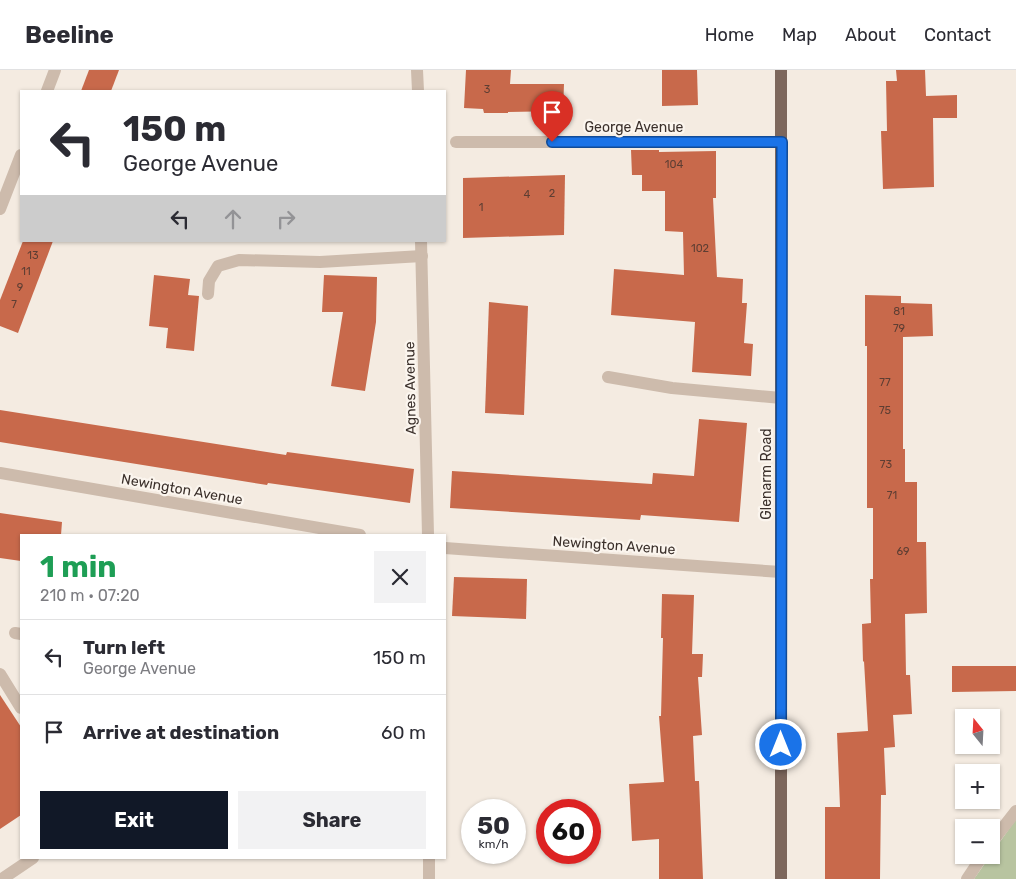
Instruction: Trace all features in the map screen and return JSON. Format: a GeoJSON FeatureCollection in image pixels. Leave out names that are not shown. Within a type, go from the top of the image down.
{"type":"FeatureCollection","features":[{"type":"Feature","properties":{"kind":"main road","name":"Glenarm Road"},"geometry":{"type":"LineString","coordinates":[[781,70],[781,879]]}},
{"type":"Feature","properties":{"kind":"street"},"geometry":{"type":"LineString","coordinates":[[46,90],[55,70]]}},
{"type":"Feature","properties":{"kind":"street"},"geometry":{"type":"LineString","coordinates":[[417,70],[418,90]]}},
{"type":"Feature","properties":{"kind":"street","name":"George Avenue"},"geometry":{"type":"LineString","coordinates":[[456,142],[782,142]]}},
{"type":"Feature","properties":{"kind":"street"},"geometry":{"type":"LineString","coordinates":[[0,209],[20,158]]}},
{"type":"Feature","properties":{"kind":"street","name":"Agnes Avenue"},"geometry":{"type":"LineString","coordinates":[[421,242],[428,534]]}},
{"type":"Feature","properties":{"kind":"street"},"geometry":{"type":"LineString","coordinates":[[208,294],[209,281],[218,266],[239,260],[320,262],[422,256]]}},
{"type":"Feature","properties":{"kind":"street"},"geometry":{"type":"LineString","coordinates":[[608,377],[672,388],[781,398]]}},
{"type":"Feature","properties":{"kind":"street","name":"Newington Avenue"},"geometry":{"type":"LineString","coordinates":[[0,473],[354,534]]}},
{"type":"Feature","properties":{"kind":"street","name":"Newington Avenue"},"geometry":{"type":"LineString","coordinates":[[446,548],[781,572]]}},
{"type":"Feature","properties":{"kind":"street"},"geometry":{"type":"LineString","coordinates":[[0,674],[20,706]]}},
{"type":"Feature","properties":{"kind":"street"},"geometry":{"type":"LineString","coordinates":[[1000,831],[1016,811]]}},
{"type":"Feature","properties":{"kind":"street"},"geometry":{"type":"LineString","coordinates":[[2,879],[32,859]]}},
{"type":"Feature","properties":{"kind":"street"},"geometry":{"type":"LineString","coordinates":[[429,859],[429,879]]}},
{"type":"Feature","properties":{"kind":"street"},"geometry":{"type":"LineString","coordinates":[[968,879],[977,864]]}},
{"type":"Feature","properties":{"kind":"green space"},"geometry":{"type":"Polygon","coordinates":[[[1016,819],[1016,879],[974,879],[984,864],[1000,864],[1000,842],[1016,819]]]}},
{"type":"Feature","properties":{"kind":"building"},"geometry":{"type":"Polygon","coordinates":[[[89,70],[119,70],[111,90],[81,90],[89,70]]]}},
{"type":"Feature","properties":{"kind":"building"},"geometry":{"type":"Polygon","coordinates":[[[466,70],[511,70],[510,84],[564,84],[563,111],[484,113],[483,109],[464,108],[466,70]]]}},
{"type":"Feature","properties":{"kind":"building"},"geometry":{"type":"Polygon","coordinates":[[[662,70],[697,70],[698,105],[662,106],[662,70]]]}},
{"type":"Feature","properties":{"kind":"building"},"geometry":{"type":"Polygon","coordinates":[[[896,70],[925,70],[926,96],[957,95],[957,118],[933,118],[934,187],[883,189],[881,131],[887,131],[886,81],[897,81],[896,70]]]}},
{"type":"Feature","properties":{"kind":"building"},"geometry":{"type":"Polygon","coordinates":[[[631,150],[659,150],[659,152],[716,151],[716,198],[713,198],[717,277],[743,279],[742,303],[747,303],[744,343],[753,344],[751,376],[692,372],[695,322],[611,315],[614,269],[684,275],[683,232],[665,231],[665,191],[642,191],[642,175],[632,175],[631,150]]]}},
{"type":"Feature","properties":{"kind":"building"},"geometry":{"type":"Polygon","coordinates":[[[565,175],[564,235],[463,238],[463,178],[565,175]]]}},
{"type":"Feature","properties":{"kind":"building"},"geometry":{"type":"Polygon","coordinates":[[[23,242],[53,242],[18,333],[0,326],[0,300],[23,242]]]}},
{"type":"Feature","properties":{"kind":"building"},"geometry":{"type":"Polygon","coordinates":[[[154,275],[190,279],[188,295],[199,296],[194,351],[166,348],[168,328],[149,326],[154,275]]]}},
{"type":"Feature","properties":{"kind":"building"},"geometry":{"type":"Polygon","coordinates":[[[324,275],[377,277],[376,322],[365,391],[331,386],[343,312],[322,312],[324,275]]]}},
{"type":"Feature","properties":{"kind":"building"},"geometry":{"type":"Polygon","coordinates":[[[865,295],[901,296],[901,303],[932,304],[933,336],[903,337],[903,449],[905,449],[905,482],[917,482],[917,542],[926,542],[927,613],[905,614],[906,675],[910,675],[912,714],[893,715],[895,747],[884,748],[886,795],[881,795],[880,879],[825,879],[825,807],[840,807],[837,733],[868,731],[862,624],[871,623],[870,579],[873,579],[873,508],[867,508],[867,346],[865,346],[865,295]]]}},
{"type":"Feature","properties":{"kind":"building"},"geometry":{"type":"Polygon","coordinates":[[[489,302],[528,306],[524,415],[485,413],[489,302]]]}},
{"type":"Feature","properties":{"kind":"building"},"geometry":{"type":"Polygon","coordinates":[[[0,410],[286,455],[287,452],[414,469],[410,503],[268,483],[267,485],[0,442],[0,410]]]}},
{"type":"Feature","properties":{"kind":"building"},"geometry":{"type":"Polygon","coordinates":[[[699,419],[747,423],[739,522],[641,515],[640,520],[450,508],[452,471],[652,484],[653,473],[694,476],[699,419]]]}},
{"type":"Feature","properties":{"kind":"building"},"geometry":{"type":"Polygon","coordinates":[[[0,513],[62,522],[61,534],[20,534],[20,561],[0,558],[0,513]]]}},
{"type":"Feature","properties":{"kind":"building"},"geometry":{"type":"Polygon","coordinates":[[[454,577],[527,579],[526,619],[452,616],[454,577]]]}},
{"type":"Feature","properties":{"kind":"building"},"geometry":{"type":"Polygon","coordinates":[[[662,594],[694,595],[692,654],[703,654],[702,677],[698,677],[702,735],[693,736],[695,781],[699,781],[703,879],[659,879],[659,839],[632,841],[629,784],[664,782],[659,716],[661,716],[663,638],[661,638],[662,594]]]}},
{"type":"Feature","properties":{"kind":"building"},"geometry":{"type":"Polygon","coordinates":[[[952,666],[1016,666],[1016,691],[952,692],[952,666]]]}},
{"type":"Feature","properties":{"kind":"building"},"geometry":{"type":"Polygon","coordinates":[[[0,695],[20,725],[20,816],[0,829],[0,695]]]}},
{"type":"Feature","properties":{"kind":"route"},"geometry":{"type":"LineString","coordinates":[[552,142],[782,142],[781,745]]}}]}
